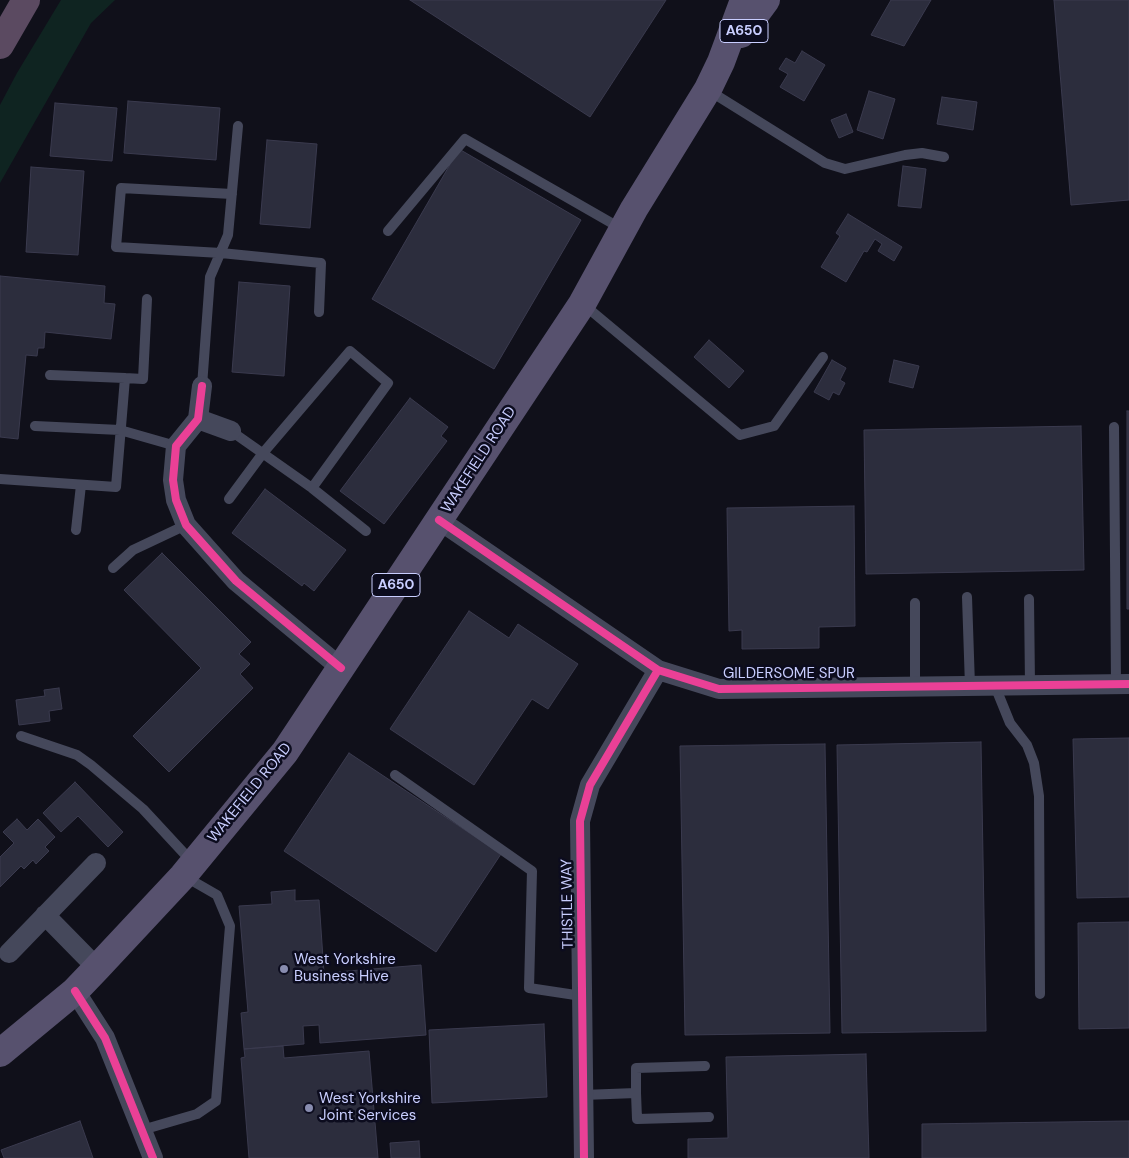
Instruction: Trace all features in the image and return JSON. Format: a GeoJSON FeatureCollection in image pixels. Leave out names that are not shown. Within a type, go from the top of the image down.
{"type":"FeatureCollection","features":[{"type":"Feature","properties":{"kind":"highway"},"geometry":{"type":"LineString","coordinates":[[0,45],[26,0]]}},
{"type":"Feature","properties":{"kind":"main road","name":"WAKEFIELD ROAD"},"geometry":{"type":"LineString","coordinates":[[0,1053],[75,991],[97,968],[188,870],[285,752],[582,304],[623,229],[708,89],[721,62],[744,0]]}},
{"type":"Feature","properties":{"kind":"main road","name":"WAKEFIELD ROAD"},"geometry":{"type":"LineString","coordinates":[[721,62],[766,0]]}},
{"type":"Feature","properties":{"kind":"street"},"geometry":{"type":"LineString","coordinates":[[202,386],[198,419],[176,446],[173,480],[176,500],[186,525],[236,581],[341,668]]}},
{"type":"Feature","properties":{"kind":"street"},"geometry":{"type":"LineString","coordinates":[[198,419],[231,431]]}},
{"type":"Feature","properties":{"kind":"street","name":"GILDERSOME SPUR"},"geometry":{"type":"LineString","coordinates":[[439,520],[658,670],[718,689],[1122,684]]}},
{"type":"Feature","properties":{"kind":"street","name":"THISTLE WAY"},"geometry":{"type":"LineString","coordinates":[[584,1158],[580,821],[590,785],[658,670]]}},
{"type":"Feature","properties":{"kind":"street"},"geometry":{"type":"LineString","coordinates":[[9,954],[96,863]]}},
{"type":"Feature","properties":{"kind":"street"},"geometry":{"type":"LineString","coordinates":[[46,915],[97,968]]}},
{"type":"Feature","properties":{"kind":"street"},"geometry":{"type":"LineString","coordinates":[[75,991],[105,1038],[153,1158]]}},
{"type":"Feature","properties":{"kind":"lane"},"geometry":{"type":"LineString","coordinates":[[708,89],[825,162],[845,169],[904,154],[922,153],[944,157]]}},
{"type":"Feature","properties":{"kind":"lane"},"geometry":{"type":"LineString","coordinates":[[202,386],[210,277],[228,235],[238,126]]}},
{"type":"Feature","properties":{"kind":"lane"},"geometry":{"type":"LineString","coordinates":[[388,231],[465,139],[623,229]]}},
{"type":"Feature","properties":{"kind":"lane"},"geometry":{"type":"LineString","coordinates":[[232,194],[121,188],[116,247],[221,253],[321,263],[319,312]]}},
{"type":"Feature","properties":{"kind":"lane"},"geometry":{"type":"LineString","coordinates":[[50,374],[143,379],[148,299]]}},
{"type":"Feature","properties":{"kind":"lane"},"geometry":{"type":"LineString","coordinates":[[582,304],[740,435],[774,426],[823,356]]}},
{"type":"Feature","properties":{"kind":"lane"},"geometry":{"type":"LineString","coordinates":[[229,499],[263,453],[350,351],[388,383],[312,488]]}},
{"type":"Feature","properties":{"kind":"lane"},"geometry":{"type":"LineString","coordinates":[[0,479],[116,487],[125,378]]}},
{"type":"Feature","properties":{"kind":"lane"},"geometry":{"type":"LineString","coordinates":[[35,426],[120,430],[176,446]]}},
{"type":"Feature","properties":{"kind":"lane"},"geometry":{"type":"LineString","coordinates":[[1114,427],[1122,684]]}},
{"type":"Feature","properties":{"kind":"lane"},"geometry":{"type":"LineString","coordinates":[[231,431],[312,488],[366,531]]}},
{"type":"Feature","properties":{"kind":"lane"},"geometry":{"type":"LineString","coordinates":[[76,530],[81,485]]}},
{"type":"Feature","properties":{"kind":"lane"},"geometry":{"type":"LineString","coordinates":[[113,568],[133,550],[186,525]]}},
{"type":"Feature","properties":{"kind":"lane"},"geometry":{"type":"LineString","coordinates":[[967,597],[970,686]]}},
{"type":"Feature","properties":{"kind":"lane"},"geometry":{"type":"LineString","coordinates":[[1029,599],[1030,685]]}},
{"type":"Feature","properties":{"kind":"lane"},"geometry":{"type":"LineString","coordinates":[[915,603],[916,687]]}},
{"type":"Feature","properties":{"kind":"lane"},"geometry":{"type":"LineString","coordinates":[[995,686],[1010,723],[1027,745],[1034,763],[1039,796],[1040,994]]}},
{"type":"Feature","properties":{"kind":"lane"},"geometry":{"type":"LineString","coordinates":[[20,736],[77,755],[92,765],[143,809],[188,870],[216,895],[230,926],[216,1100],[198,1114],[142,1130]]}},
{"type":"Feature","properties":{"kind":"lane"},"geometry":{"type":"LineString","coordinates":[[395,775],[532,871],[529,988],[582,996]]}},
{"type":"Feature","properties":{"kind":"lane"},"geometry":{"type":"LineString","coordinates":[[705,1066],[636,1068],[637,1119],[709,1117]]}},
{"type":"Feature","properties":{"kind":"lane"},"geometry":{"type":"LineString","coordinates":[[584,1095],[636,1093]]}},
{"type":"Feature","properties":{"kind":"green space"},"geometry":{"type":"Polygon","coordinates":[[[61,0],[115,0],[91,23],[0,183],[0,105],[61,0]]]}},
{"type":"Feature","properties":{"kind":"building"},"geometry":{"type":"Polygon","coordinates":[[[410,0],[666,0],[590,117],[410,0]]]}},
{"type":"Feature","properties":{"kind":"building"},"geometry":{"type":"Polygon","coordinates":[[[891,0],[931,0],[904,46],[871,35],[891,0]]]}},
{"type":"Feature","properties":{"kind":"building"},"geometry":{"type":"Polygon","coordinates":[[[1054,0],[1129,0],[1129,200],[1071,205],[1054,0]]]}},
{"type":"Feature","properties":{"kind":"building"},"geometry":{"type":"Polygon","coordinates":[[[802,51],[825,65],[804,101],[780,87],[788,74],[779,69],[786,58],[795,63],[802,51]]]}},
{"type":"Feature","properties":{"kind":"building"},"geometry":{"type":"Polygon","coordinates":[[[869,91],[895,99],[883,139],[857,130],[869,91]]]}},
{"type":"Feature","properties":{"kind":"building"},"geometry":{"type":"Polygon","coordinates":[[[942,97],[977,102],[973,130],[937,124],[942,97]]]}},
{"type":"Feature","properties":{"kind":"building"},"geometry":{"type":"Polygon","coordinates":[[[128,101],[220,108],[216,160],[124,153],[128,101]]]}},
{"type":"Feature","properties":{"kind":"building"},"geometry":{"type":"Polygon","coordinates":[[[55,103],[117,108],[112,161],[50,156],[55,103]]]}},
{"type":"Feature","properties":{"kind":"building"},"geometry":{"type":"Polygon","coordinates":[[[846,114],[853,132],[839,138],[831,120],[846,114]]]}},
{"type":"Feature","properties":{"kind":"building"},"geometry":{"type":"Polygon","coordinates":[[[267,140],[317,144],[310,228],[260,224],[267,140]]]}},
{"type":"Feature","properties":{"kind":"building"},"geometry":{"type":"Polygon","coordinates":[[[459,149],[581,220],[494,369],[372,299],[459,149]]]}},
{"type":"Feature","properties":{"kind":"building"},"geometry":{"type":"Polygon","coordinates":[[[903,166],[926,169],[921,208],[898,206],[903,166]]]}},
{"type":"Feature","properties":{"kind":"building"},"geometry":{"type":"Polygon","coordinates":[[[31,167],[84,171],[78,255],[26,252],[31,167]]]}},
{"type":"Feature","properties":{"kind":"building"},"geometry":{"type":"Polygon","coordinates":[[[848,214],[902,247],[894,261],[878,251],[882,244],[875,239],[867,252],[864,251],[846,282],[821,267],[840,236],[836,233],[848,214]]]}},
{"type":"Feature","properties":{"kind":"building"},"geometry":{"type":"Polygon","coordinates":[[[0,276],[105,286],[104,303],[115,304],[111,339],[45,332],[44,348],[38,348],[37,356],[26,355],[18,439],[0,437],[0,276]]]}},
{"type":"Feature","properties":{"kind":"building"},"geometry":{"type":"Polygon","coordinates":[[[239,282],[290,286],[284,376],[232,372],[239,282]]]}},
{"type":"Feature","properties":{"kind":"building"},"geometry":{"type":"Polygon","coordinates":[[[709,340],[744,371],[729,388],[694,357],[709,340]]]}},
{"type":"Feature","properties":{"kind":"building"},"geometry":{"type":"Polygon","coordinates":[[[832,360],[846,368],[840,380],[845,383],[839,395],[833,392],[829,400],[814,392],[832,360]]]}},
{"type":"Feature","properties":{"kind":"building"},"geometry":{"type":"Polygon","coordinates":[[[894,360],[919,366],[913,388],[889,382],[894,360]]]}},
{"type":"Feature","properties":{"kind":"building"},"geometry":{"type":"Polygon","coordinates":[[[410,398],[448,427],[441,436],[447,441],[384,524],[340,491],[410,398]]]}},
{"type":"Feature","properties":{"kind":"building"},"geometry":{"type":"Polygon","coordinates":[[[1127,411],[1129,411],[1129,609],[1127,609],[1127,411]]]}},
{"type":"Feature","properties":{"kind":"building"},"geometry":{"type":"Polygon","coordinates":[[[1081,426],[1084,570],[866,574],[864,430],[1081,426]]]}},
{"type":"Feature","properties":{"kind":"building"},"geometry":{"type":"Polygon","coordinates":[[[265,489],[346,550],[314,591],[304,583],[302,586],[232,533],[265,489]]]}},
{"type":"Feature","properties":{"kind":"building"},"geometry":{"type":"Polygon","coordinates":[[[854,506],[855,626],[819,627],[819,648],[742,649],[742,630],[729,631],[727,508],[854,506]]]}},
{"type":"Feature","properties":{"kind":"building"},"geometry":{"type":"Polygon","coordinates":[[[162,553],[251,642],[239,654],[250,664],[240,674],[253,688],[169,772],[133,736],[201,668],[124,590],[162,553]]]}},
{"type":"Feature","properties":{"kind":"building"},"geometry":{"type":"Polygon","coordinates":[[[469,611],[509,638],[518,624],[578,664],[548,709],[532,699],[474,785],[390,729],[469,611]]]}},
{"type":"Feature","properties":{"kind":"building"},"geometry":{"type":"Polygon","coordinates":[[[59,688],[62,709],[49,711],[50,721],[19,725],[16,700],[45,696],[44,690],[59,688]]]}},
{"type":"Feature","properties":{"kind":"building"},"geometry":{"type":"Polygon","coordinates":[[[1129,738],[1129,897],[1077,898],[1073,739],[1129,738]]]}},
{"type":"Feature","properties":{"kind":"building"},"geometry":{"type":"Polygon","coordinates":[[[981,742],[986,1031],[842,1033],[837,745],[981,742]]]}},
{"type":"Feature","properties":{"kind":"building"},"geometry":{"type":"Polygon","coordinates":[[[825,744],[830,1033],[685,1035],[680,746],[825,744]]]}},
{"type":"Feature","properties":{"kind":"building"},"geometry":{"type":"Polygon","coordinates":[[[349,753],[501,854],[436,952],[284,851],[349,753]]]}},
{"type":"Feature","properties":{"kind":"building"},"geometry":{"type":"Polygon","coordinates":[[[75,782],[123,832],[108,847],[78,816],[61,832],[43,813],[75,782]]]}},
{"type":"Feature","properties":{"kind":"building"},"geometry":{"type":"Polygon","coordinates":[[[17,819],[27,830],[38,819],[55,837],[45,847],[49,851],[36,864],[33,860],[24,869],[21,866],[0,887],[0,857],[14,843],[3,832],[17,819]]]}},
{"type":"Feature","properties":{"kind":"building","name":"West Yorkshire Business Hive"},"geometry":{"type":"Polygon","coordinates":[[[295,890],[295,901],[319,900],[324,973],[421,965],[426,1035],[320,1043],[319,1025],[303,1026],[304,1044],[244,1049],[241,1013],[248,1012],[239,906],[272,904],[271,892],[295,890]]]}},
{"type":"Feature","properties":{"kind":"building"},"geometry":{"type":"Polygon","coordinates":[[[1129,922],[1129,1028],[1079,1029],[1078,923],[1129,922]]]}},
{"type":"Feature","properties":{"kind":"building"},"geometry":{"type":"Polygon","coordinates":[[[544,1024],[547,1097],[432,1103],[429,1030],[544,1024]]]}},
{"type":"Feature","properties":{"kind":"building","name":"West Yorkshire Joint Services"},"geometry":{"type":"Polygon","coordinates":[[[283,1046],[284,1058],[369,1051],[378,1158],[249,1158],[241,1058],[245,1057],[244,1049],[283,1046]]]}},
{"type":"Feature","properties":{"kind":"building"},"geometry":{"type":"Polygon","coordinates":[[[866,1054],[869,1158],[688,1158],[688,1139],[728,1138],[726,1057],[866,1054]]]}},
{"type":"Feature","properties":{"kind":"building"},"geometry":{"type":"Polygon","coordinates":[[[80,1121],[93,1158],[4,1158],[1,1150],[80,1121]]]}},
{"type":"Feature","properties":{"kind":"building"},"geometry":{"type":"Polygon","coordinates":[[[1129,1121],[1129,1158],[922,1158],[922,1124],[1129,1121]]]}},
{"type":"Feature","properties":{"kind":"building"},"geometry":{"type":"Polygon","coordinates":[[[419,1141],[420,1158],[391,1158],[390,1143],[419,1141]]]}},
{"type":"Feature","properties":{"kind":"cycle path"},"geometry":{"type":"LineString","coordinates":[[202,386],[198,419],[176,446],[173,480],[176,500],[186,525],[236,581],[341,668]]}},
{"type":"Feature","properties":{"kind":"cycle path"},"geometry":{"type":"LineString","coordinates":[[439,520],[658,670],[719,689],[1129,684]]}},
{"type":"Feature","properties":{"kind":"cycle path"},"geometry":{"type":"LineString","coordinates":[[584,1158],[580,821],[590,785],[658,670]]}},
{"type":"Feature","properties":{"kind":"cycle path"},"geometry":{"type":"LineString","coordinates":[[75,991],[105,1038],[153,1158]]}},
{"type":"Feature","properties":{"kind":"place","name":"West Yorkshire Business Hive"},"geometry":{"type":"Point","coordinates":[284,969]}},
{"type":"Feature","properties":{"kind":"place","name":"West Yorkshire Joint Services"},"geometry":{"type":"Point","coordinates":[309,1108]}}]}
